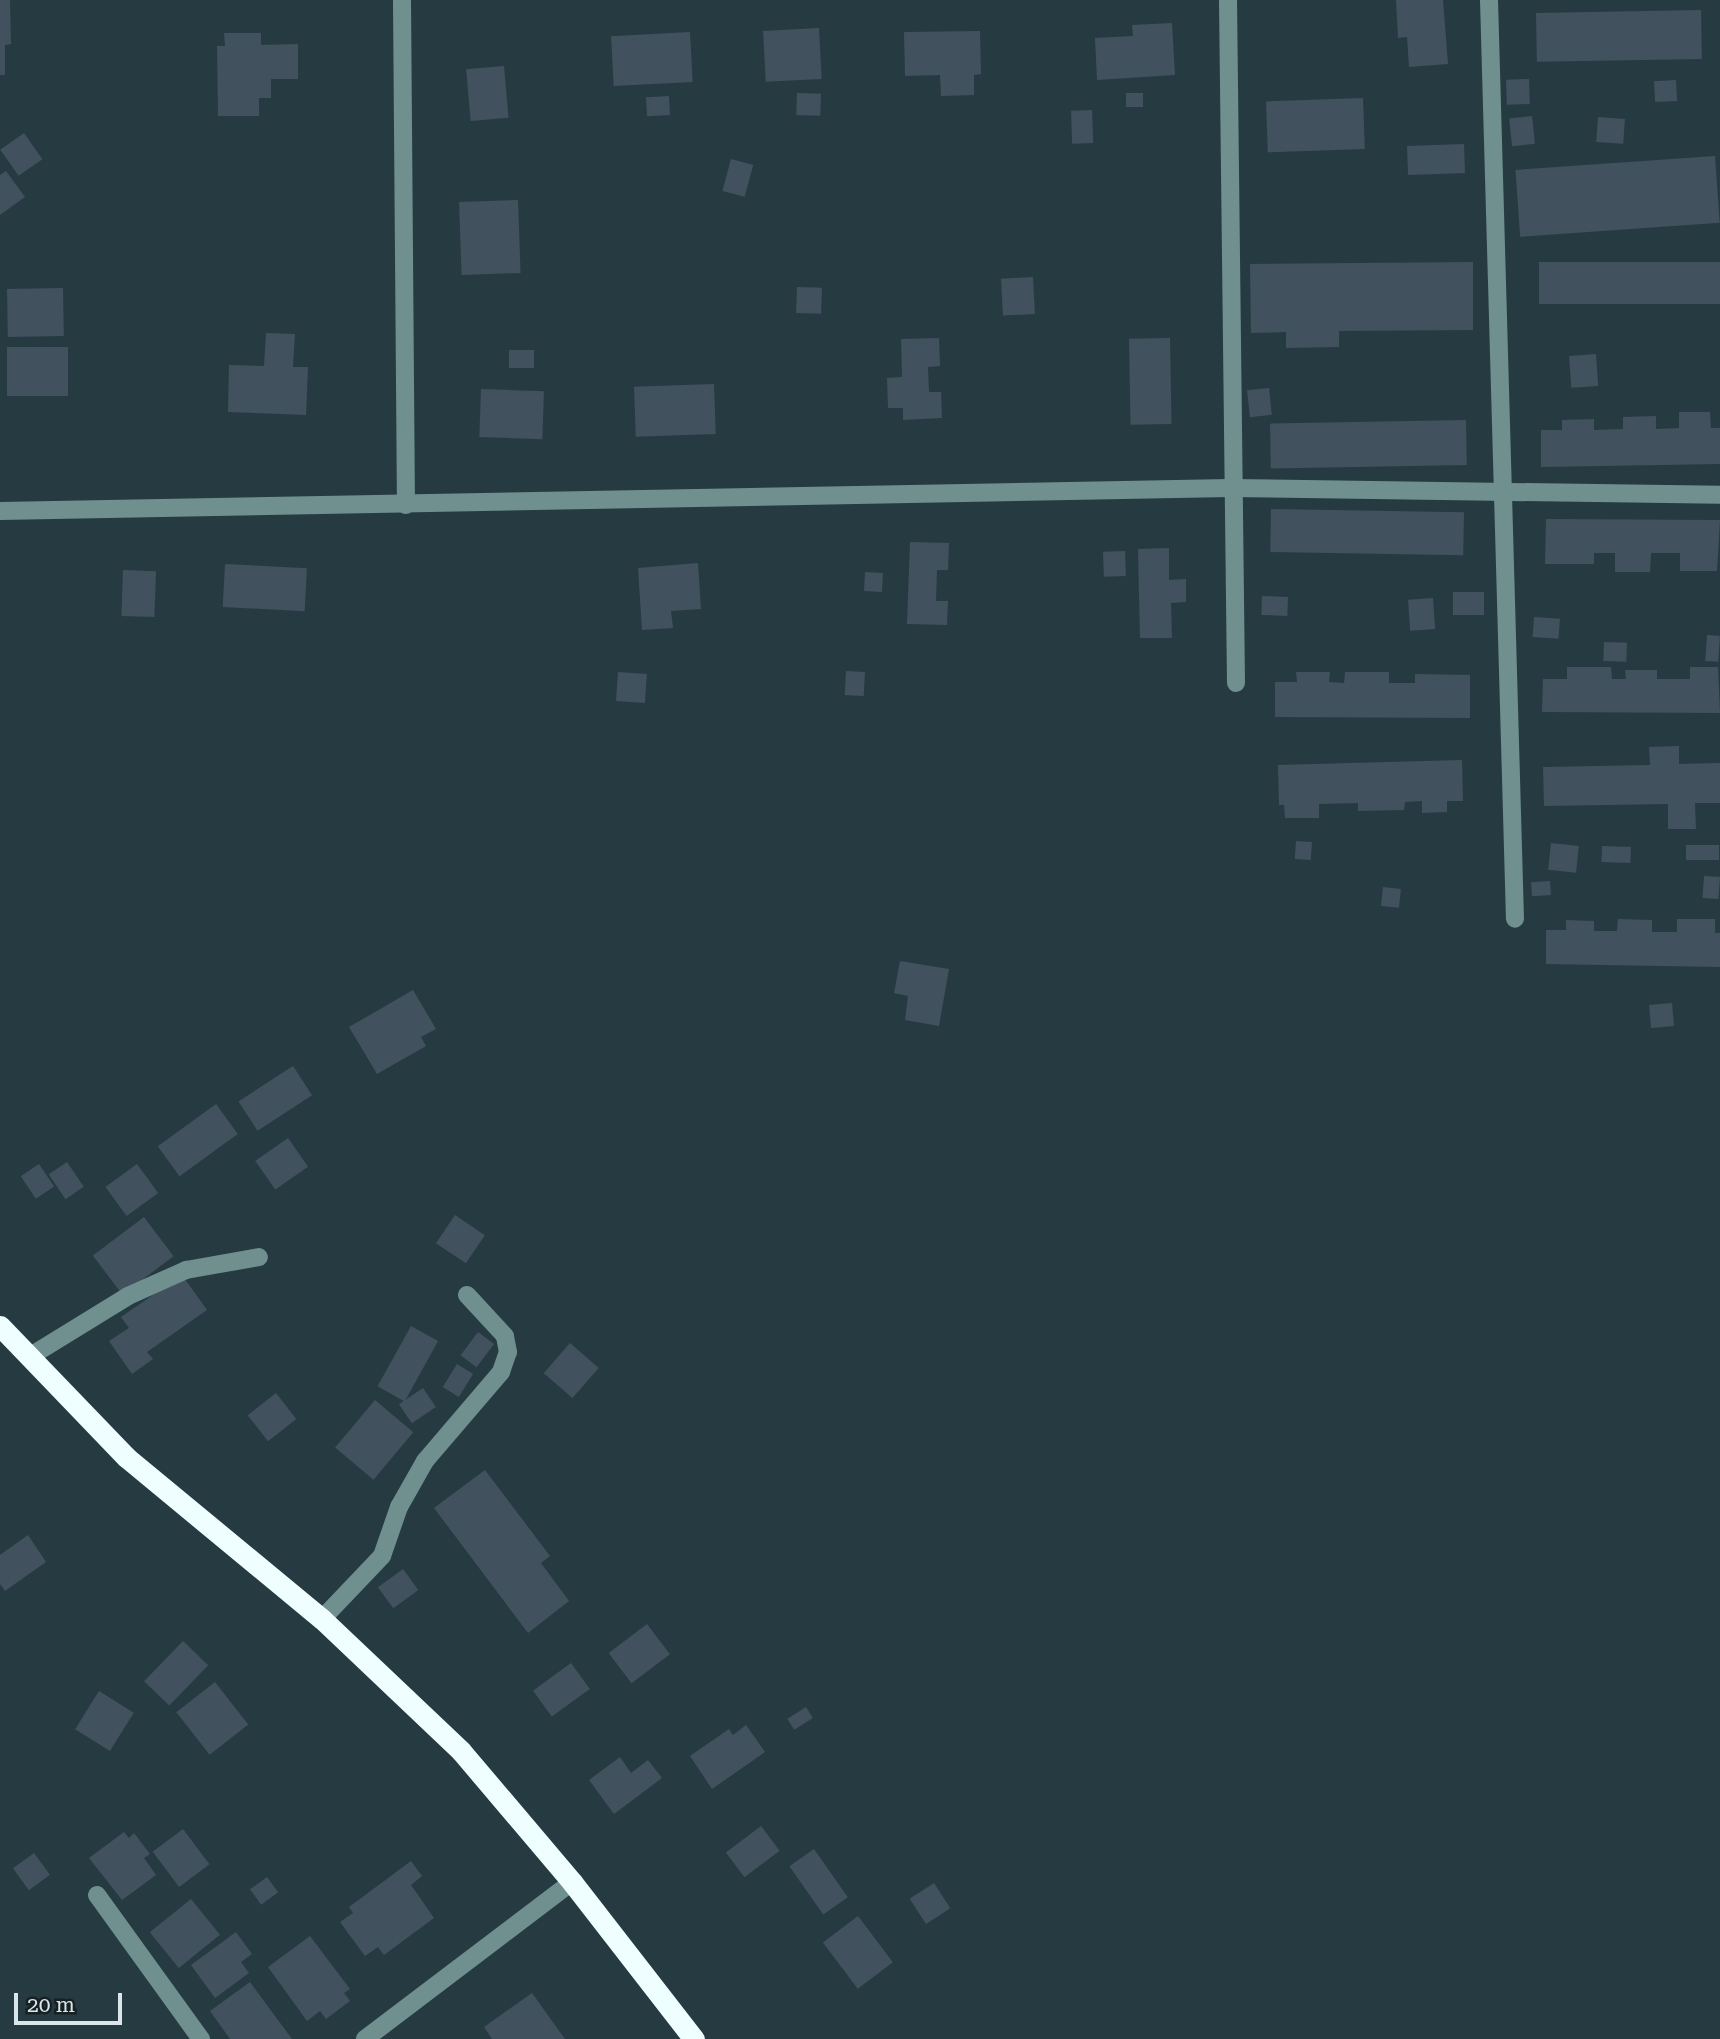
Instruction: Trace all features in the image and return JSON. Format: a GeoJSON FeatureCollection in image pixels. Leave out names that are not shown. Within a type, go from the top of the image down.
{"type":"FeatureCollection","features":[{"type":"Feature","properties":{"kind":"highway"},"geometry":{"type":"LineString","coordinates":[[2,1333],[29,1357],[126,1457],[322,1619],[461,1751],[572,1882],[694,2039]]}},
{"type":"Feature","properties":{"kind":"street"},"geometry":{"type":"LineString","coordinates":[[402,0],[406,505]]}},
{"type":"Feature","properties":{"kind":"street"},"geometry":{"type":"LineString","coordinates":[[1228,0],[1230,488],[1236,683]]}},
{"type":"Feature","properties":{"kind":"street"},"geometry":{"type":"LineString","coordinates":[[1489,0],[1515,919]]}},
{"type":"Feature","properties":{"kind":"street"},"geometry":{"type":"LineString","coordinates":[[0,511],[1230,488],[1720,495]]}},
{"type":"Feature","properties":{"kind":"street"},"geometry":{"type":"LineString","coordinates":[[29,1357],[128,1296],[186,1270],[259,1257]]}},
{"type":"Feature","properties":{"kind":"street"},"geometry":{"type":"LineString","coordinates":[[322,1619],[382,1556],[399,1507],[425,1461],[501,1372],[508,1352],[505,1336],[467,1295]]}},
{"type":"Feature","properties":{"kind":"street"},"geometry":{"type":"LineString","coordinates":[[365,2039],[572,1882]]}},
{"type":"Feature","properties":{"kind":"street"},"geometry":{"type":"LineString","coordinates":[[97,1895],[201,2039]]}},
{"type":"Feature","properties":{"kind":"building"},"geometry":{"type":"Polygon","coordinates":[[[0,0],[10,0],[11,44],[5,45],[5,75],[0,75],[0,0]]]}},
{"type":"Feature","properties":{"kind":"building"},"geometry":{"type":"Polygon","coordinates":[[[1396,0],[1443,0],[1448,64],[1409,67],[1407,37],[1398,38],[1396,0]]]}},
{"type":"Feature","properties":{"kind":"building"},"geometry":{"type":"Polygon","coordinates":[[[1701,10],[1702,59],[1537,62],[1536,13],[1701,10]]]}},
{"type":"Feature","properties":{"kind":"building"},"geometry":{"type":"Polygon","coordinates":[[[1172,23],[1175,75],[1097,80],[1095,38],[1133,36],[1132,25],[1172,23]]]}},
{"type":"Feature","properties":{"kind":"building"},"geometry":{"type":"Polygon","coordinates":[[[819,28],[822,79],[766,82],[763,31],[819,28]]]}},
{"type":"Feature","properties":{"kind":"building"},"geometry":{"type":"Polygon","coordinates":[[[980,31],[981,74],[974,75],[974,95],[941,96],[940,75],[905,76],[904,32],[980,31]]]}},
{"type":"Feature","properties":{"kind":"building"},"geometry":{"type":"Polygon","coordinates":[[[690,32],[693,82],[614,86],[611,36],[690,32]]]}},
{"type":"Feature","properties":{"kind":"building"},"geometry":{"type":"Polygon","coordinates":[[[224,33],[261,33],[261,45],[298,44],[298,79],[271,79],[271,98],[259,98],[259,116],[218,116],[217,46],[225,46],[224,33]]]}},
{"type":"Feature","properties":{"kind":"building"},"geometry":{"type":"Polygon","coordinates":[[[504,66],[509,118],[471,121],[466,69],[504,66]]]}},
{"type":"Feature","properties":{"kind":"building"},"geometry":{"type":"Polygon","coordinates":[[[1529,79],[1530,104],[1507,105],[1506,80],[1529,79]]]}},
{"type":"Feature","properties":{"kind":"building"},"geometry":{"type":"Polygon","coordinates":[[[1676,80],[1677,101],[1655,102],[1654,81],[1676,80]]]}},
{"type":"Feature","properties":{"kind":"building"},"geometry":{"type":"Polygon","coordinates":[[[797,93],[821,94],[820,116],[796,115],[797,93]]]}},
{"type":"Feature","properties":{"kind":"building"},"geometry":{"type":"Polygon","coordinates":[[[1126,93],[1143,93],[1143,107],[1126,107],[1126,93]]]}},
{"type":"Feature","properties":{"kind":"building"},"geometry":{"type":"Polygon","coordinates":[[[669,96],[670,115],[647,116],[646,97],[669,96]]]}},
{"type":"Feature","properties":{"kind":"building"},"geometry":{"type":"Polygon","coordinates":[[[1363,98],[1365,149],[1268,152],[1266,101],[1363,98]]]}},
{"type":"Feature","properties":{"kind":"building"},"geometry":{"type":"Polygon","coordinates":[[[1092,110],[1093,143],[1072,144],[1071,111],[1092,110]]]}},
{"type":"Feature","properties":{"kind":"building"},"geometry":{"type":"Polygon","coordinates":[[[1532,116],[1535,144],[1512,146],[1509,118],[1532,116]]]}},
{"type":"Feature","properties":{"kind":"building"},"geometry":{"type":"Polygon","coordinates":[[[1598,117],[1625,119],[1623,144],[1596,142],[1598,117]]]}},
{"type":"Feature","properties":{"kind":"building"},"geometry":{"type":"Polygon","coordinates":[[[24,133],[42,159],[19,176],[0,150],[24,133]]]}},
{"type":"Feature","properties":{"kind":"building"},"geometry":{"type":"Polygon","coordinates":[[[1464,144],[1465,173],[1408,175],[1407,146],[1464,144]]]}},
{"type":"Feature","properties":{"kind":"building"},"geometry":{"type":"Polygon","coordinates":[[[1715,156],[1720,223],[1520,237],[1515,170],[1715,156]]]}},
{"type":"Feature","properties":{"kind":"building"},"geometry":{"type":"Polygon","coordinates":[[[731,159],[753,165],[745,197],[722,191],[731,159]]]}},
{"type":"Feature","properties":{"kind":"building"},"geometry":{"type":"Polygon","coordinates":[[[6,171],[25,197],[0,215],[0,175],[6,171]]]}},
{"type":"Feature","properties":{"kind":"building"},"geometry":{"type":"Polygon","coordinates":[[[518,200],[521,273],[462,275],[459,202],[518,200]]]}},
{"type":"Feature","properties":{"kind":"building"},"geometry":{"type":"Polygon","coordinates":[[[1473,262],[1473,330],[1339,331],[1339,347],[1286,348],[1286,332],[1251,333],[1250,264],[1473,262]]]}},
{"type":"Feature","properties":{"kind":"building"},"geometry":{"type":"Polygon","coordinates":[[[1539,262],[1720,262],[1720,304],[1539,304],[1539,262]]]}},
{"type":"Feature","properties":{"kind":"building"},"geometry":{"type":"Polygon","coordinates":[[[1033,277],[1035,314],[1003,316],[1001,279],[1033,277]]]}},
{"type":"Feature","properties":{"kind":"building"},"geometry":{"type":"Polygon","coordinates":[[[797,287],[822,288],[821,314],[796,313],[797,287]]]}},
{"type":"Feature","properties":{"kind":"building"},"geometry":{"type":"Polygon","coordinates":[[[63,288],[64,336],[8,337],[7,289],[63,288]]]}},
{"type":"Feature","properties":{"kind":"building"},"geometry":{"type":"Polygon","coordinates":[[[266,333],[295,334],[293,367],[308,367],[306,415],[228,412],[229,365],[264,366],[266,333]]]}},
{"type":"Feature","properties":{"kind":"building"},"geometry":{"type":"Polygon","coordinates":[[[939,338],[940,366],[928,367],[929,392],[941,392],[942,418],[903,420],[903,408],[888,408],[887,378],[902,377],[901,339],[939,338]]]}},
{"type":"Feature","properties":{"kind":"building"},"geometry":{"type":"Polygon","coordinates":[[[1170,338],[1172,424],[1131,425],[1129,339],[1170,338]]]}},
{"type":"Feature","properties":{"kind":"building"},"geometry":{"type":"Polygon","coordinates":[[[7,347],[68,347],[68,396],[7,396],[7,347]]]}},
{"type":"Feature","properties":{"kind":"building"},"geometry":{"type":"Polygon","coordinates":[[[509,350],[534,350],[534,368],[509,368],[509,350]]]}},
{"type":"Feature","properties":{"kind":"building"},"geometry":{"type":"Polygon","coordinates":[[[1596,354],[1598,386],[1571,388],[1569,356],[1596,354]]]}},
{"type":"Feature","properties":{"kind":"building"},"geometry":{"type":"Polygon","coordinates":[[[714,384],[716,434],[636,437],[634,387],[714,384]]]}},
{"type":"Feature","properties":{"kind":"building"},"geometry":{"type":"Polygon","coordinates":[[[1269,388],[1272,415],[1250,417],[1247,390],[1269,388]]]}},
{"type":"Feature","properties":{"kind":"building"},"geometry":{"type":"Polygon","coordinates":[[[481,389],[544,391],[542,439],[479,437],[481,389]]]}},
{"type":"Feature","properties":{"kind":"building"},"geometry":{"type":"Polygon","coordinates":[[[1679,412],[1710,412],[1711,428],[1720,428],[1720,464],[1541,467],[1541,430],[1562,430],[1562,420],[1594,419],[1594,430],[1623,429],[1623,417],[1656,416],[1656,429],[1679,428],[1679,412]]]}},
{"type":"Feature","properties":{"kind":"building"},"geometry":{"type":"Polygon","coordinates":[[[1466,420],[1467,465],[1271,468],[1270,423],[1466,420]]]}},
{"type":"Feature","properties":{"kind":"building"},"geometry":{"type":"Polygon","coordinates":[[[1271,509],[1464,512],[1463,555],[1270,552],[1271,509]]]}},
{"type":"Feature","properties":{"kind":"building"},"geometry":{"type":"Polygon","coordinates":[[[1546,519],[1720,520],[1717,571],[1680,571],[1680,553],[1651,553],[1650,572],[1615,572],[1615,553],[1594,553],[1594,564],[1545,564],[1546,519]]]}},
{"type":"Feature","properties":{"kind":"building"},"geometry":{"type":"Polygon","coordinates":[[[910,542],[949,543],[948,570],[937,570],[936,601],[948,601],[947,625],[907,624],[910,542]]]}},
{"type":"Feature","properties":{"kind":"building"},"geometry":{"type":"Polygon","coordinates":[[[1169,548],[1169,580],[1186,579],[1186,602],[1171,603],[1172,638],[1140,638],[1138,549],[1169,548]]]}},
{"type":"Feature","properties":{"kind":"building"},"geometry":{"type":"Polygon","coordinates":[[[1125,551],[1126,576],[1104,577],[1103,552],[1125,551]]]}},
{"type":"Feature","properties":{"kind":"building"},"geometry":{"type":"Polygon","coordinates":[[[698,563],[701,609],[671,611],[673,628],[642,630],[638,568],[698,563]]]}},
{"type":"Feature","properties":{"kind":"building"},"geometry":{"type":"Polygon","coordinates":[[[225,564],[307,568],[305,611],[223,607],[225,564]]]}},
{"type":"Feature","properties":{"kind":"building"},"geometry":{"type":"Polygon","coordinates":[[[123,570],[156,571],[154,617],[121,616],[123,570]]]}},
{"type":"Feature","properties":{"kind":"building"},"geometry":{"type":"Polygon","coordinates":[[[865,572],[883,573],[882,592],[864,591],[865,572]]]}},
{"type":"Feature","properties":{"kind":"building"},"geometry":{"type":"Polygon","coordinates":[[[1453,592],[1484,592],[1484,615],[1453,615],[1453,592]]]}},
{"type":"Feature","properties":{"kind":"building"},"geometry":{"type":"Polygon","coordinates":[[[1262,596],[1288,597],[1287,616],[1261,615],[1262,596]]]}},
{"type":"Feature","properties":{"kind":"building"},"geometry":{"type":"Polygon","coordinates":[[[1433,598],[1435,629],[1410,631],[1408,600],[1433,598]]]}},
{"type":"Feature","properties":{"kind":"building"},"geometry":{"type":"Polygon","coordinates":[[[1534,617],[1560,619],[1559,639],[1533,637],[1534,617]]]}},
{"type":"Feature","properties":{"kind":"building"},"geometry":{"type":"Polygon","coordinates":[[[1707,635],[1720,636],[1718,662],[1705,661],[1707,635]]]}},
{"type":"Feature","properties":{"kind":"building"},"geometry":{"type":"Polygon","coordinates":[[[1604,642],[1627,643],[1626,662],[1603,661],[1604,642]]]}},
{"type":"Feature","properties":{"kind":"building"},"geometry":{"type":"Polygon","coordinates":[[[1567,667],[1611,667],[1612,679],[1626,679],[1625,670],[1657,670],[1657,679],[1690,679],[1690,667],[1718,667],[1720,713],[1542,712],[1543,679],[1567,679],[1567,667]]]}},
{"type":"Feature","properties":{"kind":"building"},"geometry":{"type":"Polygon","coordinates":[[[846,671],[865,672],[864,696],[845,695],[846,671]]]}},
{"type":"Feature","properties":{"kind":"building"},"geometry":{"type":"Polygon","coordinates":[[[618,672],[647,674],[645,703],[616,701],[618,672]]]}},
{"type":"Feature","properties":{"kind":"building"},"geometry":{"type":"Polygon","coordinates":[[[1296,672],[1330,672],[1329,682],[1344,683],[1345,672],[1389,672],[1389,683],[1415,683],[1415,674],[1470,675],[1470,718],[1275,717],[1275,682],[1297,682],[1296,672]]]}},
{"type":"Feature","properties":{"kind":"building"},"geometry":{"type":"Polygon","coordinates":[[[1679,746],[1679,764],[1720,763],[1720,803],[1695,803],[1696,829],[1668,829],[1668,804],[1544,806],[1543,767],[1650,765],[1649,747],[1679,746]]]}},
{"type":"Feature","properties":{"kind":"building"},"geometry":{"type":"Polygon","coordinates":[[[1462,760],[1463,801],[1447,801],[1447,812],[1422,813],[1422,801],[1405,802],[1404,810],[1358,811],[1358,803],[1319,804],[1319,818],[1285,818],[1284,805],[1279,805],[1278,765],[1462,760]]]}},
{"type":"Feature","properties":{"kind":"building"},"geometry":{"type":"Polygon","coordinates":[[[1296,841],[1312,842],[1311,860],[1295,859],[1296,841]]]}},
{"type":"Feature","properties":{"kind":"building"},"geometry":{"type":"Polygon","coordinates":[[[1551,843],[1579,846],[1576,873],[1548,870],[1551,843]]]}},
{"type":"Feature","properties":{"kind":"building"},"geometry":{"type":"Polygon","coordinates":[[[1686,845],[1719,845],[1719,860],[1686,860],[1686,845]]]}},
{"type":"Feature","properties":{"kind":"building"},"geometry":{"type":"Polygon","coordinates":[[[1602,846],[1631,847],[1630,863],[1601,862],[1602,846]]]}},
{"type":"Feature","properties":{"kind":"building"},"geometry":{"type":"Polygon","coordinates":[[[1704,876],[1720,877],[1718,899],[1702,898],[1704,876]]]}},
{"type":"Feature","properties":{"kind":"building"},"geometry":{"type":"Polygon","coordinates":[[[1550,881],[1551,895],[1532,896],[1531,882],[1550,881]]]}},
{"type":"Feature","properties":{"kind":"building"},"geometry":{"type":"Polygon","coordinates":[[[1383,887],[1401,889],[1399,908],[1381,906],[1383,887]]]}},
{"type":"Feature","properties":{"kind":"building"},"geometry":{"type":"Polygon","coordinates":[[[1618,919],[1652,920],[1652,932],[1677,932],[1677,919],[1715,919],[1715,933],[1720,933],[1720,967],[1546,964],[1546,930],[1566,930],[1566,920],[1594,921],[1594,931],[1617,931],[1618,919]]]}},
{"type":"Feature","properties":{"kind":"building"},"geometry":{"type":"Polygon","coordinates":[[[900,961],[949,969],[939,1026],[905,1020],[908,996],[894,993],[900,961]]]}},
{"type":"Feature","properties":{"kind":"building"},"geometry":{"type":"Polygon","coordinates":[[[413,990],[436,1029],[421,1037],[426,1046],[377,1074],[349,1027],[413,990]]]}},
{"type":"Feature","properties":{"kind":"building"},"geometry":{"type":"Polygon","coordinates":[[[1672,1003],[1674,1026],[1651,1028],[1649,1005],[1672,1003]]]}},
{"type":"Feature","properties":{"kind":"building"},"geometry":{"type":"Polygon","coordinates":[[[293,1066],[312,1095],[258,1131],[238,1101],[293,1066]]]}},
{"type":"Feature","properties":{"kind":"building"},"geometry":{"type":"Polygon","coordinates":[[[216,1104],[238,1134],[179,1176],[158,1146],[216,1104]]]}},
{"type":"Feature","properties":{"kind":"building"},"geometry":{"type":"Polygon","coordinates":[[[288,1138],[308,1167],[275,1190],[255,1161],[288,1138]]]}},
{"type":"Feature","properties":{"kind":"building"},"geometry":{"type":"Polygon","coordinates":[[[67,1162],[84,1187],[66,1199],[49,1174],[67,1162]]]}},
{"type":"Feature","properties":{"kind":"building"},"geometry":{"type":"Polygon","coordinates":[[[39,1164],[54,1186],[36,1199],[21,1176],[39,1164]]]}},
{"type":"Feature","properties":{"kind":"building"},"geometry":{"type":"Polygon","coordinates":[[[137,1164],[158,1193],[127,1216],[105,1187],[137,1164]]]}},
{"type":"Feature","properties":{"kind":"building"},"geometry":{"type":"Polygon","coordinates":[[[455,1215],[485,1235],[466,1263],[436,1243],[455,1215]]]}},
{"type":"Feature","properties":{"kind":"building"},"geometry":{"type":"Polygon","coordinates":[[[144,1217],[173,1256],[122,1295],[93,1256],[144,1217]]]}},
{"type":"Feature","properties":{"kind":"building"},"geometry":{"type":"Polygon","coordinates":[[[182,1275],[207,1310],[147,1352],[153,1359],[132,1374],[109,1341],[129,1328],[121,1317],[182,1275]]]}},
{"type":"Feature","properties":{"kind":"building"},"geometry":{"type":"Polygon","coordinates":[[[411,1326],[438,1341],[405,1401],[378,1386],[411,1326]]]}},
{"type":"Feature","properties":{"kind":"building"},"geometry":{"type":"Polygon","coordinates":[[[478,1332],[494,1344],[477,1367],[461,1355],[478,1332]]]}},
{"type":"Feature","properties":{"kind":"building"},"geometry":{"type":"Polygon","coordinates":[[[570,1343],[599,1368],[572,1398],[544,1373],[570,1343]]]}},
{"type":"Feature","properties":{"kind":"building"},"geometry":{"type":"Polygon","coordinates":[[[457,1364],[473,1374],[459,1397],[443,1387],[457,1364]]]}},
{"type":"Feature","properties":{"kind":"building"},"geometry":{"type":"Polygon","coordinates":[[[423,1388],[436,1407],[412,1423],[399,1404],[423,1388]]]}},
{"type":"Feature","properties":{"kind":"building"},"geometry":{"type":"Polygon","coordinates":[[[276,1393],[296,1419],[268,1441],[248,1415],[276,1393]]]}},
{"type":"Feature","properties":{"kind":"building"},"geometry":{"type":"Polygon","coordinates":[[[375,1400],[413,1432],[373,1480],[335,1447],[375,1400]]]}},
{"type":"Feature","properties":{"kind":"building"},"geometry":{"type":"Polygon","coordinates":[[[485,1470],[550,1556],[541,1563],[569,1601],[528,1633],[434,1508],[485,1470]]]}},
{"type":"Feature","properties":{"kind":"building"},"geometry":{"type":"Polygon","coordinates":[[[28,1535],[46,1562],[5,1591],[0,1584],[0,1555],[28,1535]]]}},
{"type":"Feature","properties":{"kind":"building"},"geometry":{"type":"Polygon","coordinates":[[[403,1569],[418,1590],[393,1608],[378,1587],[403,1569]]]}},
{"type":"Feature","properties":{"kind":"building"},"geometry":{"type":"Polygon","coordinates":[[[647,1624],[670,1654],[632,1683],[609,1653],[647,1624]]]}},
{"type":"Feature","properties":{"kind":"building"},"geometry":{"type":"Polygon","coordinates":[[[183,1641],[208,1665],[169,1706],[144,1681],[183,1641]]]}},
{"type":"Feature","properties":{"kind":"building"},"geometry":{"type":"Polygon","coordinates":[[[571,1663],[590,1689],[552,1717],[533,1691],[571,1663]]]}},
{"type":"Feature","properties":{"kind":"building"},"geometry":{"type":"Polygon","coordinates":[[[215,1682],[248,1725],[210,1755],[176,1712],[215,1682]]]}},
{"type":"Feature","properties":{"kind":"building"},"geometry":{"type":"Polygon","coordinates":[[[99,1691],[134,1713],[110,1751],[75,1729],[99,1691]]]}},
{"type":"Feature","properties":{"kind":"building"},"geometry":{"type":"Polygon","coordinates":[[[806,1707],[813,1718],[794,1730],[787,1719],[806,1707]]]}},
{"type":"Feature","properties":{"kind":"building"},"geometry":{"type":"Polygon","coordinates":[[[746,1725],[765,1752],[712,1789],[690,1756],[729,1729],[733,1735],[746,1725]]]}},
{"type":"Feature","properties":{"kind":"building"},"geometry":{"type":"Polygon","coordinates":[[[620,1757],[631,1773],[648,1760],[662,1778],[614,1814],[589,1780],[620,1757]]]}},
{"type":"Feature","properties":{"kind":"building"},"geometry":{"type":"Polygon","coordinates":[[[761,1826],[780,1851],[745,1877],[726,1852],[761,1826]]]}},
{"type":"Feature","properties":{"kind":"building"},"geometry":{"type":"Polygon","coordinates":[[[183,1829],[209,1864],[179,1887],[153,1852],[183,1829]]]}},
{"type":"Feature","properties":{"kind":"building"},"geometry":{"type":"Polygon","coordinates":[[[124,1832],[129,1838],[134,1833],[150,1854],[144,1858],[156,1875],[122,1900],[89,1858],[124,1832]]]}},
{"type":"Feature","properties":{"kind":"building"},"geometry":{"type":"Polygon","coordinates":[[[814,1849],[848,1897],[823,1915],[789,1866],[814,1849]]]}},
{"type":"Feature","properties":{"kind":"building"},"geometry":{"type":"Polygon","coordinates":[[[34,1853],[50,1875],[29,1890],[13,1868],[34,1853]]]}},
{"type":"Feature","properties":{"kind":"building"},"geometry":{"type":"Polygon","coordinates":[[[411,1861],[422,1876],[411,1885],[434,1918],[384,1955],[378,1947],[365,1956],[340,1922],[353,1913],[349,1907],[411,1861]]]}},
{"type":"Feature","properties":{"kind":"building"},"geometry":{"type":"Polygon","coordinates":[[[267,1877],[278,1892],[261,1905],[250,1889],[267,1877]]]}},
{"type":"Feature","properties":{"kind":"building"},"geometry":{"type":"Polygon","coordinates":[[[934,1883],[950,1908],[926,1924],[910,1899],[934,1883]]]}},
{"type":"Feature","properties":{"kind":"building"},"geometry":{"type":"Polygon","coordinates":[[[191,1899],[220,1935],[179,1968],[150,1932],[191,1899]]]}},
{"type":"Feature","properties":{"kind":"building"},"geometry":{"type":"Polygon","coordinates":[[[858,1916],[893,1962],[858,1989],[823,1942],[858,1916]]]}},
{"type":"Feature","properties":{"kind":"building"},"geometry":{"type":"Polygon","coordinates":[[[236,1932],[252,1954],[241,1962],[249,1973],[215,1998],[191,1965],[236,1932]]]}},
{"type":"Feature","properties":{"kind":"building"},"geometry":{"type":"Polygon","coordinates":[[[310,1936],[350,1989],[344,1993],[350,2001],[326,2019],[320,2011],[307,2021],[268,1967],[310,1936]]]}},
{"type":"Feature","properties":{"kind":"building"},"geometry":{"type":"Polygon","coordinates":[[[250,1982],[292,2039],[230,2039],[210,2011],[250,1982]]]}},
{"type":"Feature","properties":{"kind":"building"},"geometry":{"type":"Polygon","coordinates":[[[532,1993],[565,2039],[492,2039],[484,2027],[532,1993]]]}}]}
